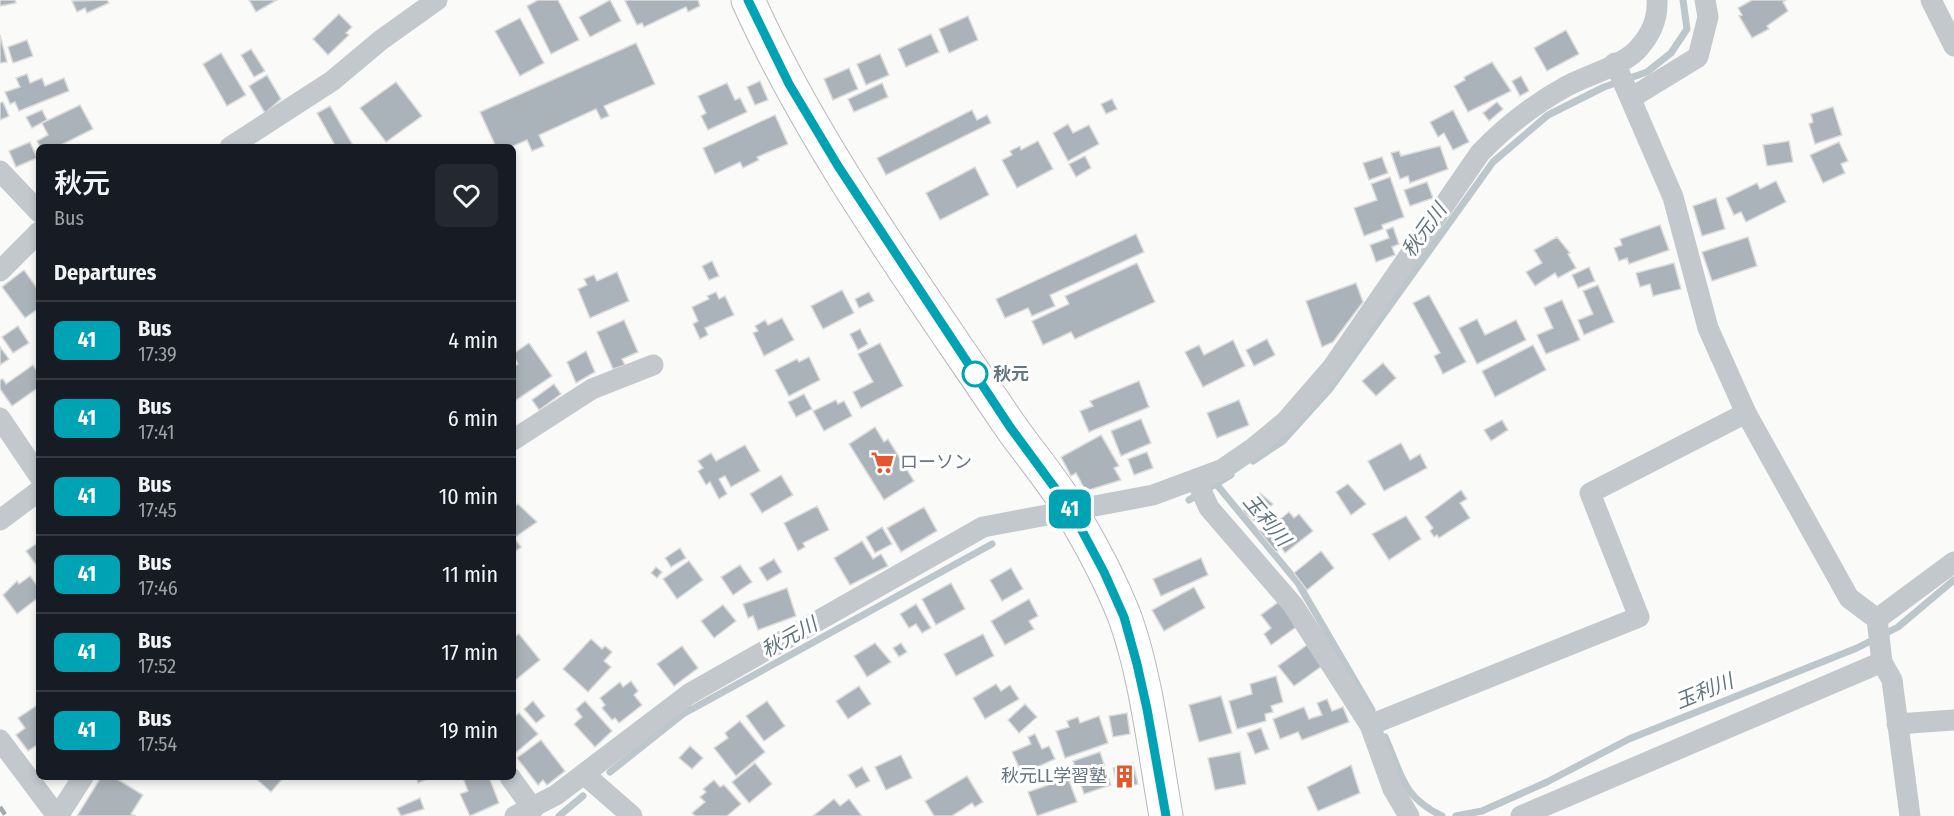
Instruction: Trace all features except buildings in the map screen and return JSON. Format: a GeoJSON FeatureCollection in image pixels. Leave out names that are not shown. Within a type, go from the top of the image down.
{"type":"FeatureCollection","features":[{"type":"Feature","properties":{"kind":"highway"},"geometry":{"type":"LineString","coordinates":[[748,0],[789,84],[838,166],[1010,427],[1071,510],[1124,617],[1147,709],[1166,816]]}},
{"type":"Feature","properties":{"kind":"street"},"geometry":{"type":"LineString","coordinates":[[235,144],[332,81],[381,40],[437,0]]}},
{"type":"Feature","properties":{"kind":"street"},"geometry":{"type":"LineString","coordinates":[[1657,0],[1652,30],[1635,51],[1623,81],[1674,197],[1708,328],[1746,413],[1849,598],[1877,619],[1882,662],[1892,680],[1904,814]]}},
{"type":"Feature","properties":{"kind":"street"},"geometry":{"type":"LineString","coordinates":[[511,780],[524,812],[585,775],[689,694],[983,527],[1153,495],[1197,481],[1222,469],[1252,449],[1286,421],[1332,368],[1480,153],[1504,127],[1568,85],[1623,81],[1698,57],[1708,17],[1705,0]]}},
{"type":"Feature","properties":{"kind":"street"},"geometry":{"type":"LineString","coordinates":[[1931,0],[1954,46]]}},
{"type":"Feature","properties":{"kind":"street"},"geometry":{"type":"LineString","coordinates":[[0,171],[36,209]]}},
{"type":"Feature","properties":{"kind":"street"},"geometry":{"type":"LineString","coordinates":[[0,272],[36,235]]}},
{"type":"Feature","properties":{"kind":"street"},"geometry":{"type":"LineString","coordinates":[[516,438],[592,389],[653,365]]}},
{"type":"Feature","properties":{"kind":"street"},"geometry":{"type":"LineString","coordinates":[[1375,724],[1639,617],[1590,493],[1746,413]]}},
{"type":"Feature","properties":{"kind":"street"},"geometry":{"type":"LineString","coordinates":[[0,418],[36,472]]}},
{"type":"Feature","properties":{"kind":"street"},"geometry":{"type":"LineString","coordinates":[[1197,481],[1209,507],[1293,605],[1375,724],[1393,789],[1409,816]]}},
{"type":"Feature","properties":{"kind":"street"},"geometry":{"type":"LineString","coordinates":[[0,520],[36,493]]}},
{"type":"Feature","properties":{"kind":"street"},"geometry":{"type":"LineString","coordinates":[[1877,619],[1954,562]]}},
{"type":"Feature","properties":{"kind":"street"},"geometry":{"type":"LineString","coordinates":[[1521,816],[1882,662]]}},
{"type":"Feature","properties":{"kind":"street"},"geometry":{"type":"LineString","coordinates":[[1897,724],[1954,720]]}},
{"type":"Feature","properties":{"kind":"street"},"geometry":{"type":"LineString","coordinates":[[0,740],[58,816],[81,780]]}},
{"type":"Feature","properties":{"kind":"street"},"geometry":{"type":"LineString","coordinates":[[585,775],[632,816]]}},
{"type":"Feature","properties":{"kind":"waterway","name":"秋元川"},"geometry":{"type":"LineString","coordinates":[[1253,461],[1283,441],[1330,389],[1493,162],[1548,115],[1604,87],[1647,72],[1671,53],[1687,29],[1683,0]]}},
{"type":"Feature","properties":{"kind":"waterway","name":"秋元川"},"geometry":{"type":"LineString","coordinates":[[1189,500],[1231,475]]}},
{"type":"Feature","properties":{"kind":"waterway","name":"玉利川"},"geometry":{"type":"LineString","coordinates":[[1217,485],[1298,583],[1372,710]]}},
{"type":"Feature","properties":{"kind":"waterway","name":"秋元川"},"geometry":{"type":"LineString","coordinates":[[610,772],[683,714],[992,544]]}},
{"type":"Feature","properties":{"kind":"waterway","name":"玉利川"},"geometry":{"type":"LineString","coordinates":[[1456,816],[1482,811],[1547,782],[1629,739],[1857,648],[1898,627],[1954,580]]}},
{"type":"Feature","properties":{"kind":"waterway","name":"玉利川"},"geometry":{"type":"LineString","coordinates":[[1385,737],[1410,792],[1428,808],[1442,816]]}},
{"type":"Feature","properties":{"kind":"waterway","name":"秋元川"},"geometry":{"type":"LineString","coordinates":[[559,816],[583,796]]}},
{"type":"Feature","properties":{"kind":"railway"},"geometry":{"type":"LineString","coordinates":[[0,807],[6,816]]}},
{"type":"Feature","properties":{"kind":"bus line","name":"41"},"geometry":{"type":"LineString","coordinates":[[748,0],[789,84],[838,166],[1010,427],[1071,510],[1104,572],[1124,617],[1137,664],[1166,816]]}},
{"type":"Feature","properties":{"kind":"place","name":"秋元"},"geometry":{"type":"Point","coordinates":[975,374]}},
{"type":"Feature","properties":{"kind":"place","name":"ローソン"},"geometry":{"type":"Point","coordinates":[882,462]}},
{"type":"Feature","properties":{"kind":"place","name":"秋元LL学習塾"},"geometry":{"type":"Point","coordinates":[1125,776]}}]}
